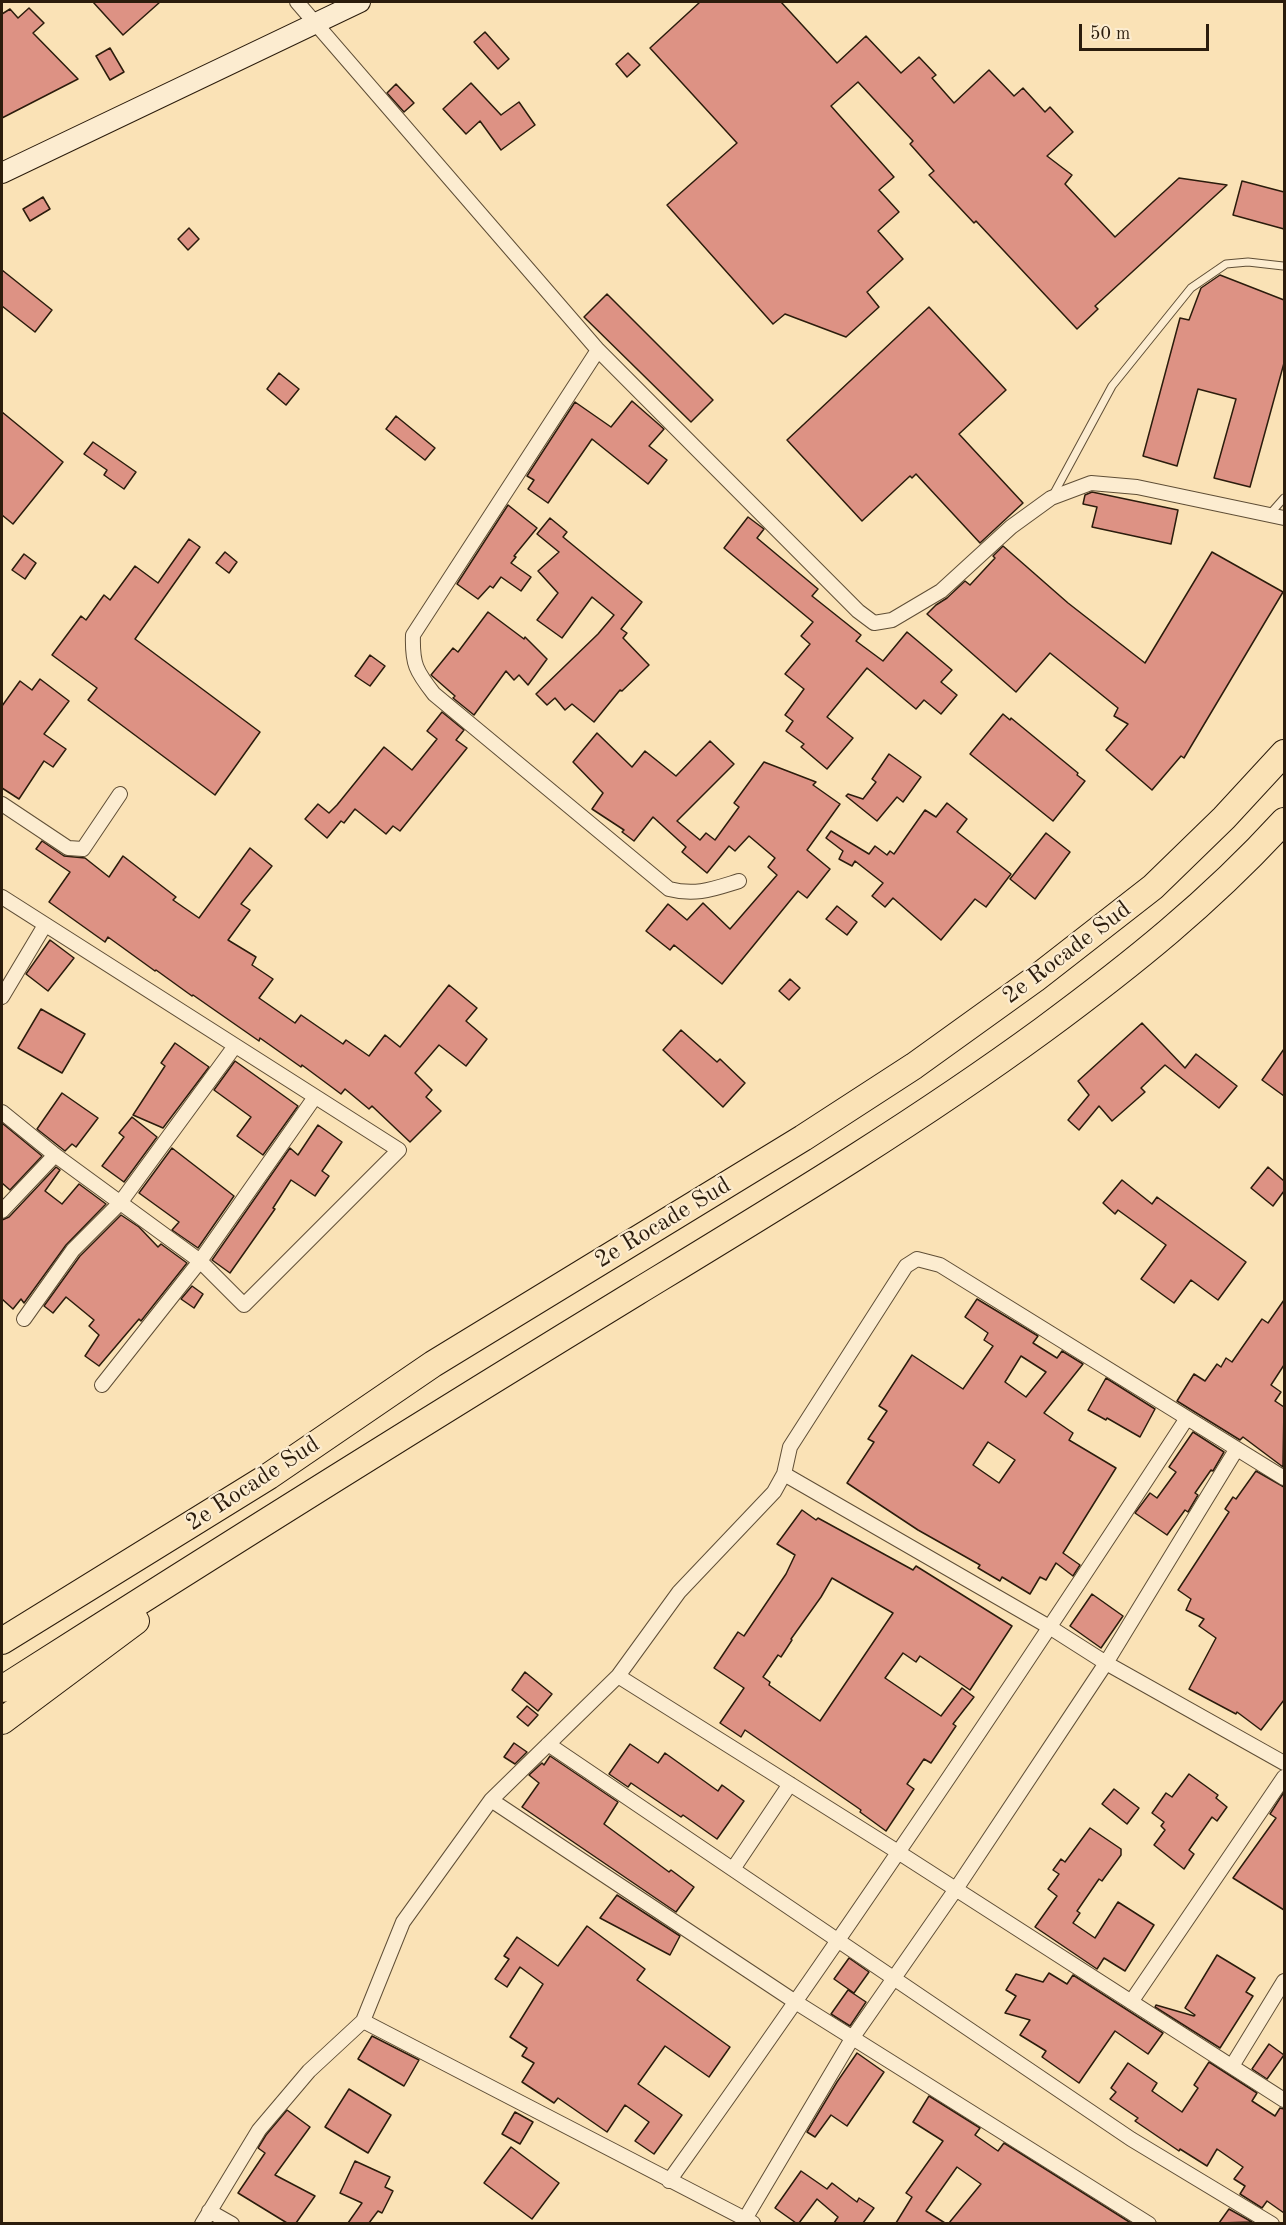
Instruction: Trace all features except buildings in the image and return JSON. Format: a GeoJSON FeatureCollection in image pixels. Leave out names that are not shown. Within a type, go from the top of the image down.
{"type":"FeatureCollection","features":[{"type":"Feature","properties":{"kind":"highway","name":"2e Rocade Sud"},"geometry":{"type":"LineString","coordinates":[[2,1641],[270,1476],[433,1364],[803,1138],[914,1066],[1035,979],[1153,887],[1224,818],[1284,753]]}},
{"type":"Feature","properties":{"kind":"highway","name":"2e Rocade Sud"},"geometry":{"type":"LineString","coordinates":[[2,1689],[509,1370],[832,1173],[950,1097],[1096,991],[1166,936],[1231,876],[1284,821]]}},
{"type":"Feature","properties":{"kind":"highway"},"geometry":{"type":"LineString","coordinates":[[2,1721],[286,1510]]}},
{"type":"Feature","properties":{"kind":"main road"},"geometry":{"type":"LineString","coordinates":[[2,173],[360,2]]}},
{"type":"Feature","properties":{"kind":"street"},"geometry":{"type":"LineString","coordinates":[[297,2],[598,350],[825,578],[874,623],[892,620],[941,591],[1011,527],[1052,498],[1091,483],[1126,486],[1284,518]]}},
{"type":"Feature","properties":{"kind":"street"},"geometry":{"type":"LineString","coordinates":[[598,350],[413,635],[412,657],[420,676],[434,694],[669,889],[686,893],[708,891],[740,881]]}},
{"type":"Feature","properties":{"kind":"street"},"geometry":{"type":"LineString","coordinates":[[2,804],[68,848],[83,849],[120,794]]}},
{"type":"Feature","properties":{"kind":"street"},"geometry":{"type":"LineString","coordinates":[[2,897],[399,1150],[244,1305],[200,1261],[55,1155],[2,1112]]}},
{"type":"Feature","properties":{"kind":"street"},"geometry":{"type":"LineString","coordinates":[[2,997],[45,925]]}},
{"type":"Feature","properties":{"kind":"street"},"geometry":{"type":"LineString","coordinates":[[24,1319],[73,1250],[120,1203],[235,1046]]}},
{"type":"Feature","properties":{"kind":"street"},"geometry":{"type":"LineString","coordinates":[[102,1384],[200,1261],[315,1097]]}},
{"type":"Feature","properties":{"kind":"street"},"geometry":{"type":"LineString","coordinates":[[2,1211],[55,1155]]}},
{"type":"Feature","properties":{"kind":"street"},"geometry":{"type":"LineString","coordinates":[[232,2223],[206,2217],[259,2130],[309,2072],[363,2021],[403,1922],[491,1800],[618,1676],[680,1592],[774,1492],[784,1474],[790,1448],[906,1266],[917,1259],[940,1265],[1284,1478]]}},
{"type":"Feature","properties":{"kind":"street"},"geometry":{"type":"LineString","coordinates":[[669,2181],[797,2003],[1051,1628],[1187,1418]]}},
{"type":"Feature","properties":{"kind":"street"},"geometry":{"type":"LineString","coordinates":[[363,2021],[749,2221],[852,2037],[956,1889],[1106,1663],[1236,1450]]}},
{"type":"Feature","properties":{"kind":"street"},"geometry":{"type":"LineString","coordinates":[[784,1474],[1051,1628],[1106,1663],[1284,1763]]}},
{"type":"Feature","properties":{"kind":"street"},"geometry":{"type":"LineString","coordinates":[[618,1676],[898,1852],[1284,2100]]}},
{"type":"Feature","properties":{"kind":"street"},"geometry":{"type":"LineString","coordinates":[[548,1744],[1131,2139],[1272,2223]]}},
{"type":"Feature","properties":{"kind":"street"},"geometry":{"type":"LineString","coordinates":[[1131,2002],[1284,1777]]}},
{"type":"Feature","properties":{"kind":"street"},"geometry":{"type":"LineString","coordinates":[[733,1869],[790,1784]]}},
{"type":"Feature","properties":{"kind":"street"},"geometry":{"type":"LineString","coordinates":[[491,1800],[797,2003],[1149,2223]]}},
{"type":"Feature","properties":{"kind":"street"},"geometry":{"type":"LineString","coordinates":[[1232,2067],[1284,1981]]}},
{"type":"Feature","properties":{"kind":"lane"},"geometry":{"type":"LineString","coordinates":[[1052,498],[1112,386],[1191,288],[1226,264],[1248,262],[1283,266]]}},
{"type":"Feature","properties":{"kind":"lane"},"geometry":{"type":"LineString","coordinates":[[1269,515],[1284,498]]}}]}
